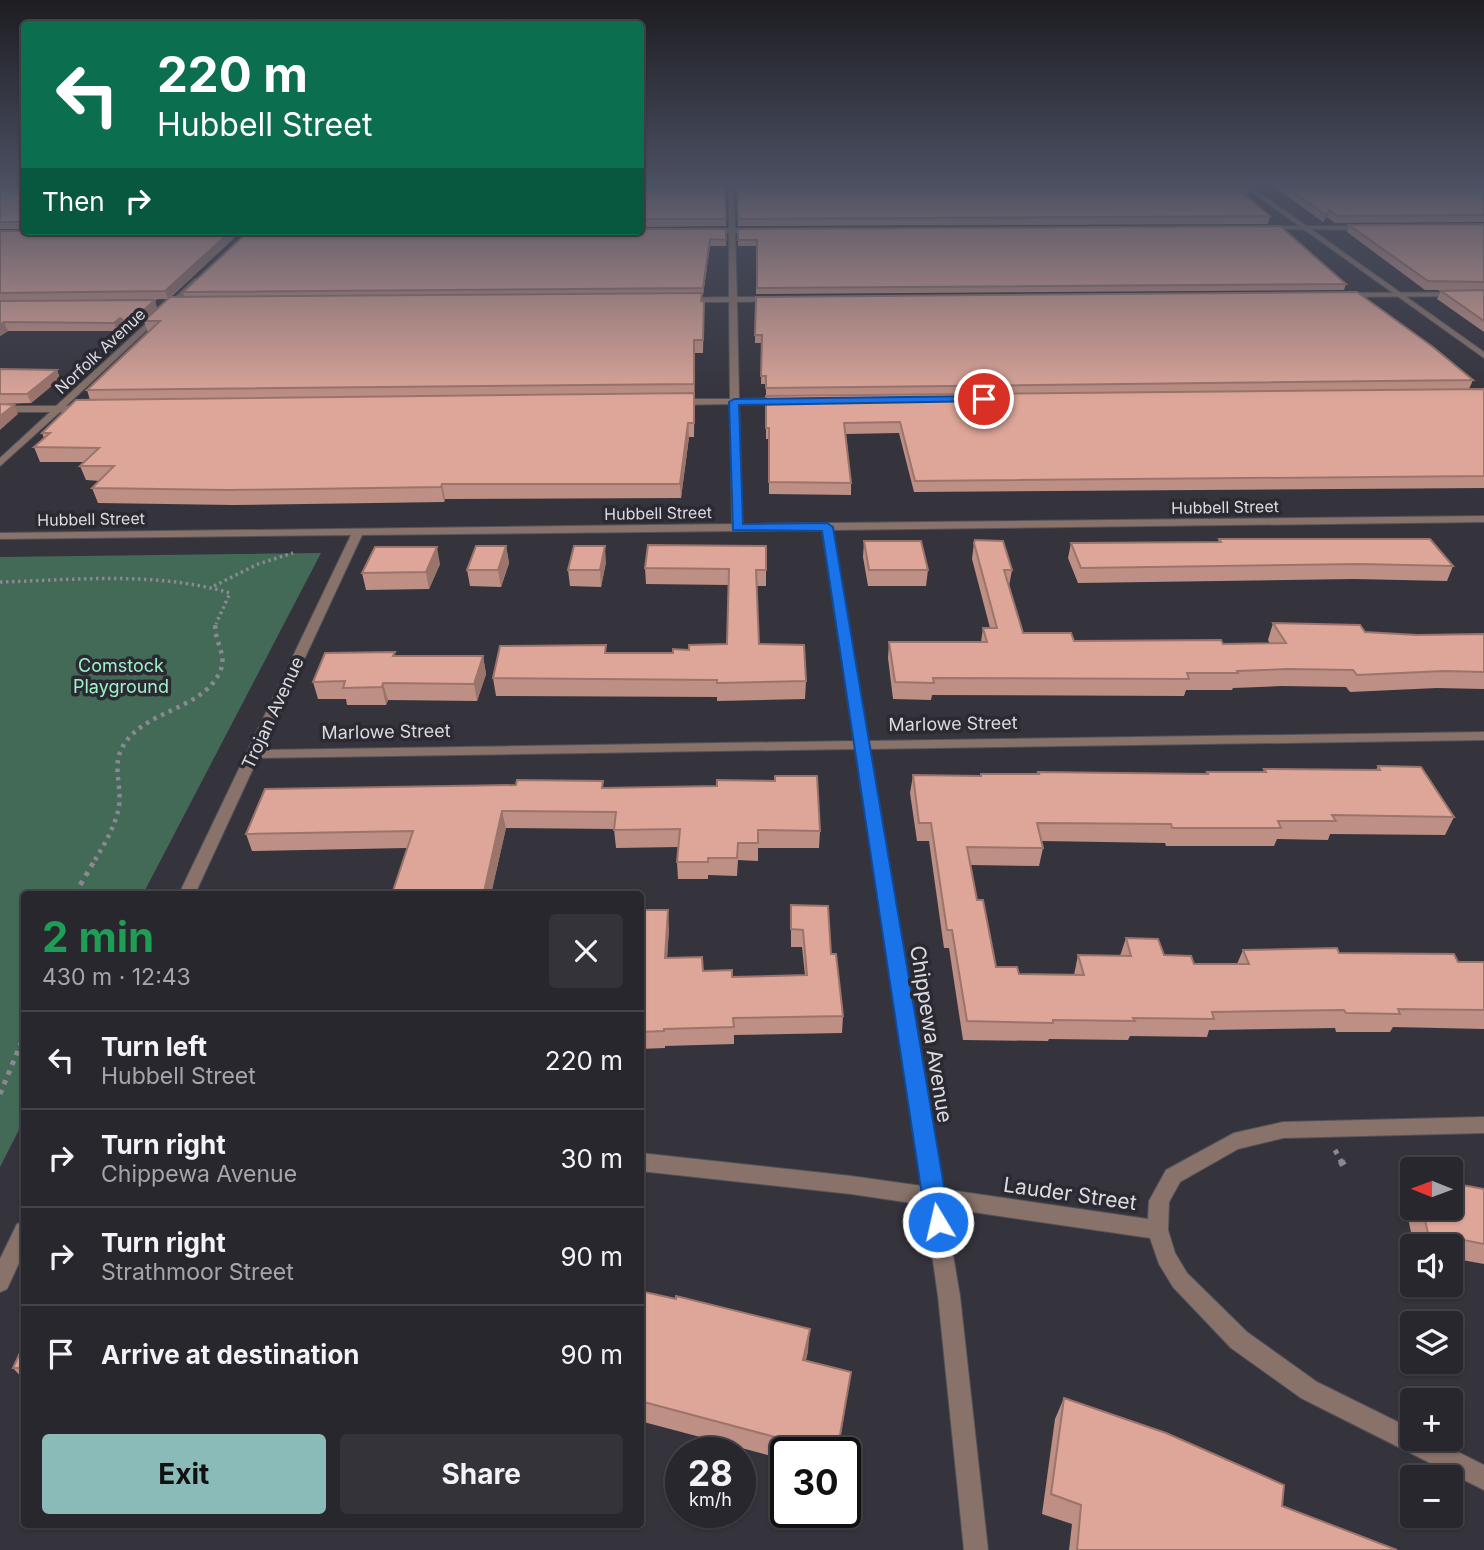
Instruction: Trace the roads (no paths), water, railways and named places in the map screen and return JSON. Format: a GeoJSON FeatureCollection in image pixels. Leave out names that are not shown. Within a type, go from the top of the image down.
{"type":"FeatureCollection","features":[{"type":"Feature","properties":{"kind":"street"},"geometry":{"type":"LineString","coordinates":[[731,255],[737,528]]}},
{"type":"Feature","properties":{"kind":"street"},"geometry":{"type":"LineString","coordinates":[[1343,255],[1484,356]]}},
{"type":"Feature","properties":{"kind":"street","name":"Norfolk Avenue"},"geometry":{"type":"LineString","coordinates":[[0,463],[200,277]]}},
{"type":"Feature","properties":{"kind":"street"},"geometry":{"type":"LineString","coordinates":[[1329,295],[1484,295]]}},
{"type":"Feature","properties":{"kind":"street"},"geometry":{"type":"LineString","coordinates":[[677,300],[788,299]]}},
{"type":"Feature","properties":{"kind":"street"},"geometry":{"type":"LineString","coordinates":[[158,303],[185,303]]}},
{"type":"Feature","properties":{"kind":"street"},"geometry":{"type":"LineString","coordinates":[[665,402],[789,401]]}},
{"type":"Feature","properties":{"kind":"street"},"geometry":{"type":"LineString","coordinates":[[0,410],[99,408]]}},
{"type":"Feature","properties":{"kind":"street","name":"Hubbell Street"},"geometry":{"type":"LineString","coordinates":[[0,536],[1484,519]]}},
{"type":"Feature","properties":{"kind":"street","name":"Chippewa Avenue"},"geometry":{"type":"LineString","coordinates":[[827,527],[951,1309],[976,1550]]}},
{"type":"Feature","properties":{"kind":"street","name":"Trojan Avenue"},"geometry":{"type":"LineString","coordinates":[[188,891],[358,532]]}},
{"type":"Feature","properties":{"kind":"street","name":"Marlowe Street"},"geometry":{"type":"LineString","coordinates":[[254,754],[1484,736]]}},
{"type":"Feature","properties":{"kind":"street","name":"Lauder Street"},"geometry":{"type":"LineString","coordinates":[[644,1162],[851,1185],[1158,1230],[1159,1201],[1172,1177],[1234,1141],[1283,1129],[1484,1125]]}},
{"type":"Feature","properties":{"kind":"street"},"geometry":{"type":"LineString","coordinates":[[1158,1230],[1166,1257],[1180,1280],[1239,1340],[1309,1390],[1484,1478]]}},
{"type":"Feature","properties":{"kind":"street"},"geometry":{"type":"LineString","coordinates":[[0,1282],[21,1237]]}},
{"type":"Feature","properties":{"kind":"park label","name":"Comstock Playground"},"geometry":{"type":"Point","coordinates":[121,676]}}]}
